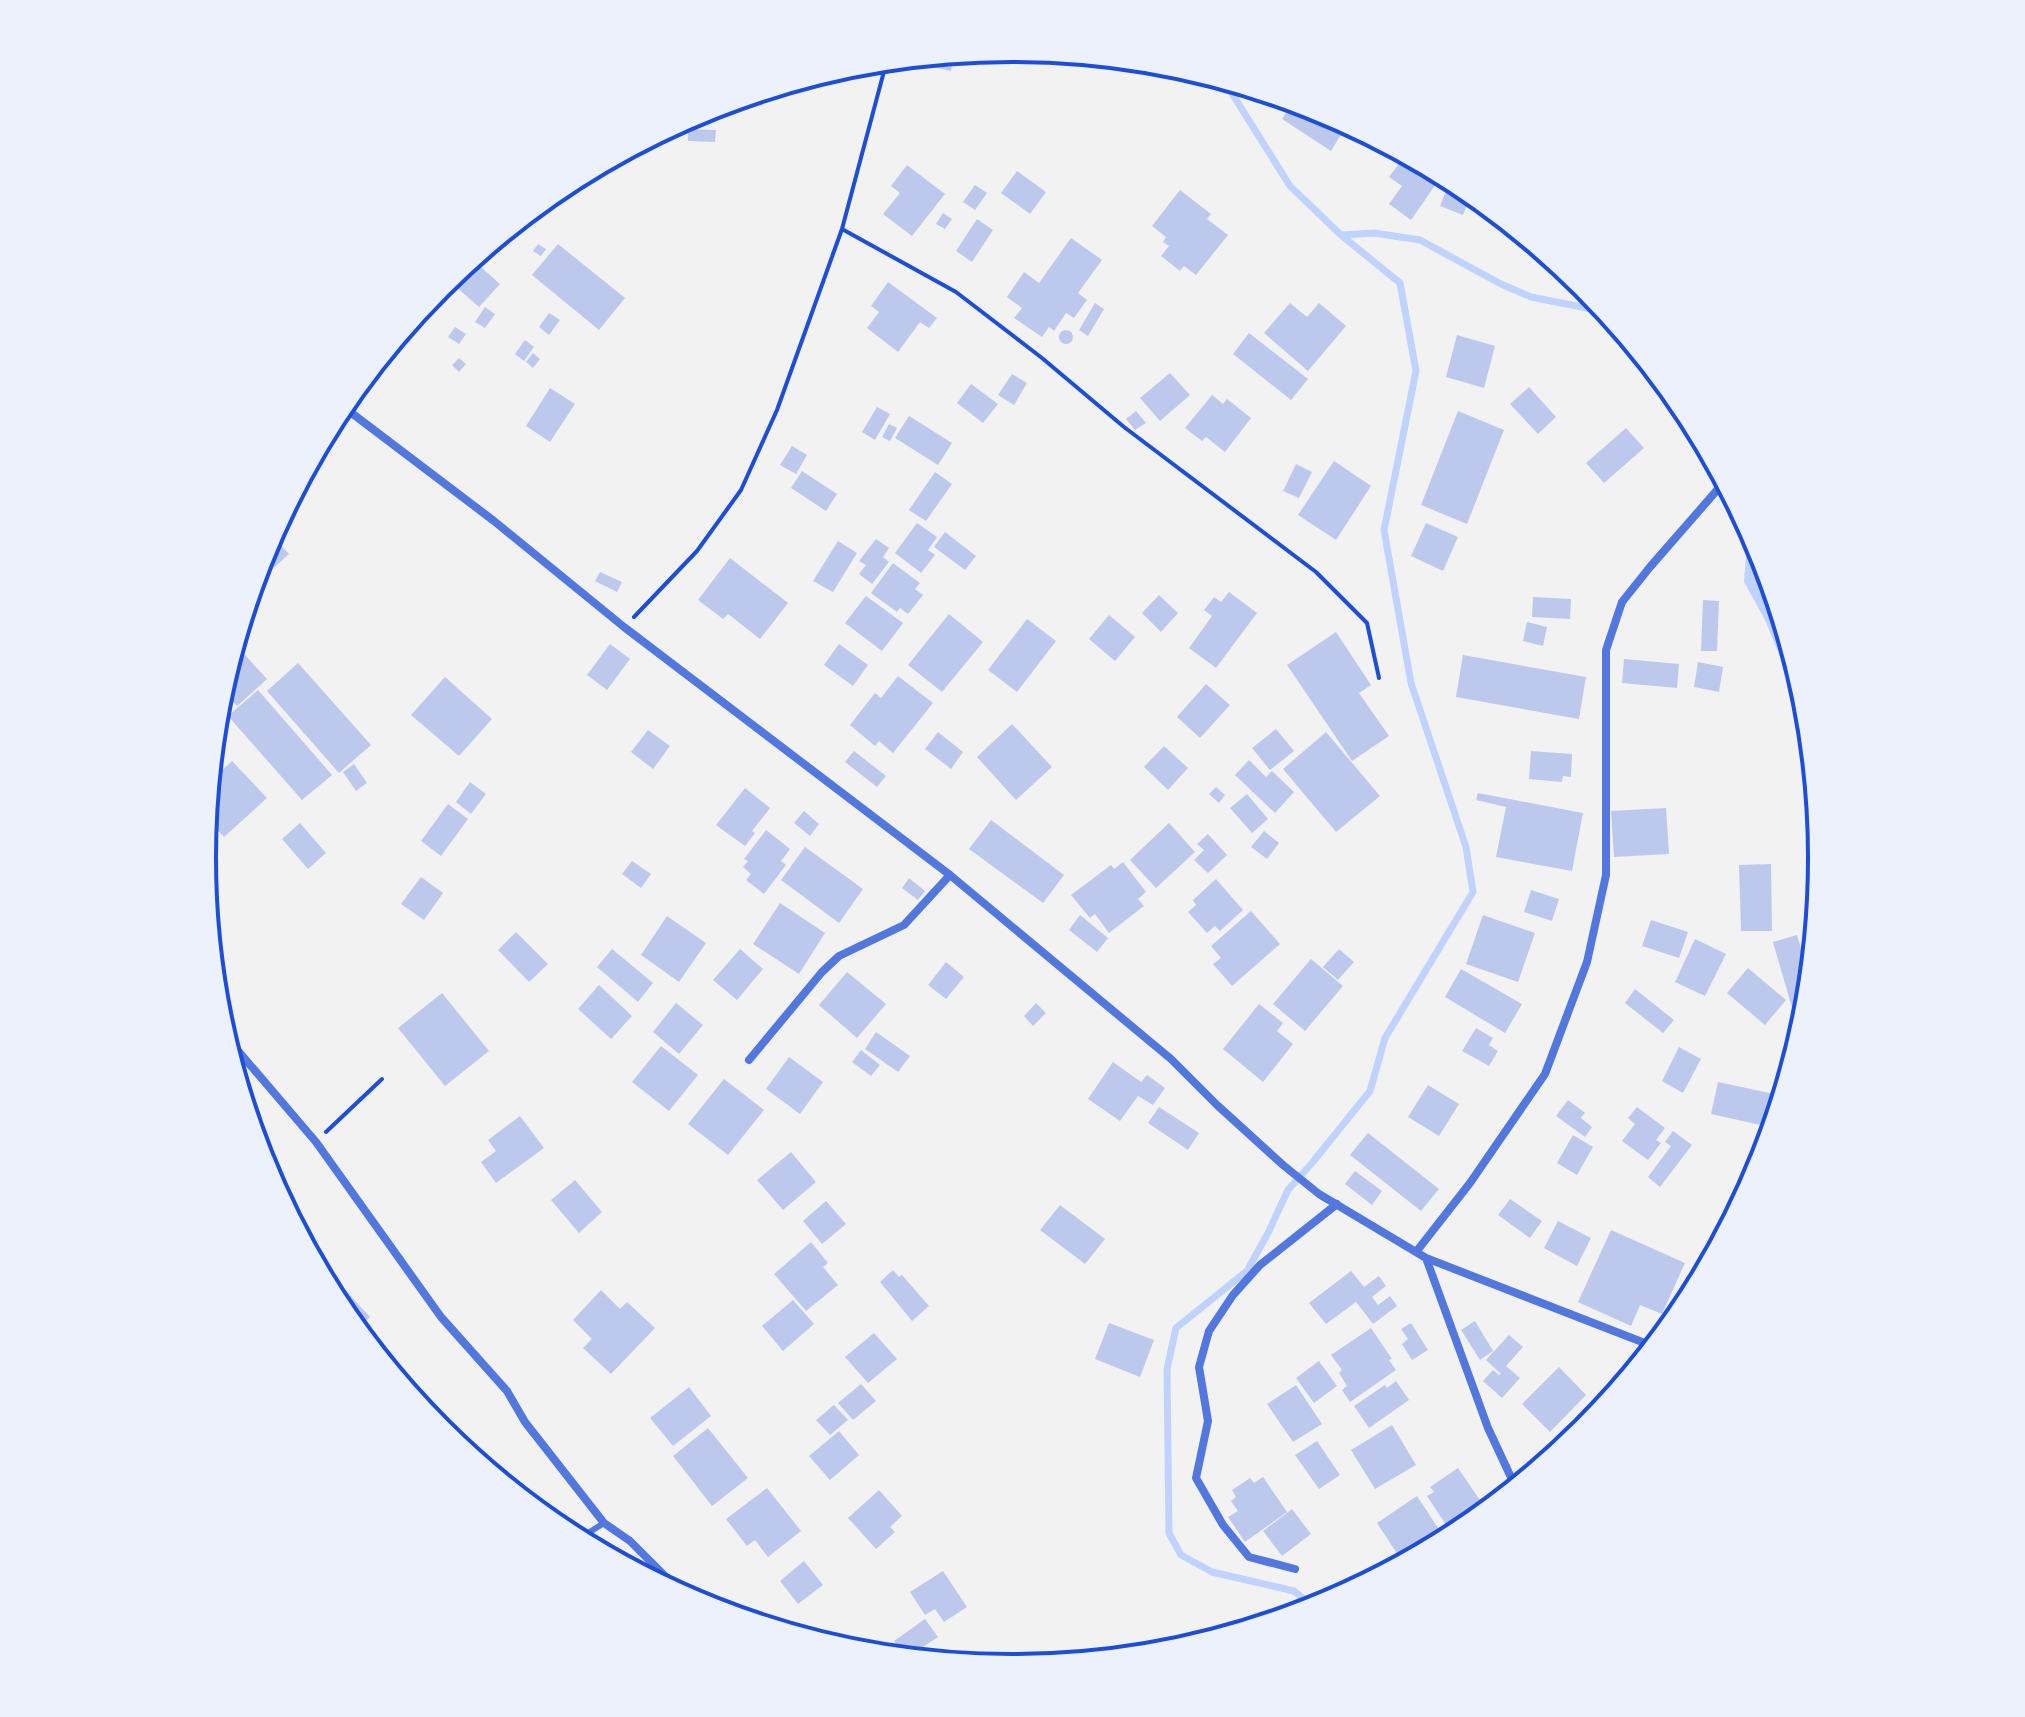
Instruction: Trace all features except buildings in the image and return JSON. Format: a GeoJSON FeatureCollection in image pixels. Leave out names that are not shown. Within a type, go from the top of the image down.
{"type":"FeatureCollection","features":[{"type":"Feature","properties":{"kind":"street"},"geometry":{"type":"LineString","coordinates":[[352,413],[494,521],[624,627],[950,875],[1171,1059],[1217,1105],[1319,1194],[1426,1258],[1644,1343]]}},
{"type":"Feature","properties":{"kind":"street"},"geometry":{"type":"LineString","coordinates":[[1416,1252],[1470,1183],[1545,1074],[1587,962],[1606,875],[1606,650],[1622,602],[1718,489]]}},
{"type":"Feature","properties":{"kind":"street"},"geometry":{"type":"LineString","coordinates":[[749,1060],[839,956],[904,925],[950,875]]}},
{"type":"Feature","properties":{"kind":"street"},"geometry":{"type":"LineString","coordinates":[[240,1053],[316,1142],[441,1317],[507,1391],[525,1422],[604,1523],[630,1541],[664,1575]]}},
{"type":"Feature","properties":{"kind":"street"},"geometry":{"type":"LineString","coordinates":[[1295,1569],[1249,1557],[1223,1525],[1196,1478],[1208,1421],[1199,1367],[1209,1331],[1233,1295],[1260,1265],[1337,1204]]}},
{"type":"Feature","properties":{"kind":"street"},"geometry":{"type":"LineString","coordinates":[[1426,1258],[1488,1428],[1511,1478]]}},
{"type":"Feature","properties":{"kind":"lane"},"geometry":{"type":"LineString","coordinates":[[589,1533],[604,1523]]}},
{"type":"Feature","properties":{"kind":"path"},"geometry":{"type":"LineString","coordinates":[[624,627],[697,551],[741,490],[777,410],[842,229],[884,73]]}},
{"type":"Feature","properties":{"kind":"path"},"geometry":{"type":"LineString","coordinates":[[842,229],[956,292],[1042,358],[1124,427],[1316,572],[1367,623],[1379,678]]}},
{"type":"Feature","properties":{"kind":"path"},"geometry":{"type":"LineString","coordinates":[[316,1142],[382,1079]]}},
{"type":"Feature","properties":{"kind":"water"},"geometry":{"type":"Polygon","coordinates":[[[1747,552],[1767,602],[1787,674],[1765,620],[1744,582],[1747,552]]]}},
{"type":"Feature","properties":{"kind":"waterway"},"geometry":{"type":"LineString","coordinates":[[1232,93],[1290,186],[1341,235],[1400,283],[1416,371],[1384,530],[1411,683],[1466,847],[1473,892],[1385,1038],[1370,1091],[1288,1190],[1247,1271],[1176,1328],[1167,1369],[1169,1533],[1181,1555],[1212,1572],[1294,1591],[1304,1599]]}},
{"type":"Feature","properties":{"kind":"waterway"},"geometry":{"type":"LineString","coordinates":[[1342,235],[1374,233],[1420,240],[1531,297],[1588,308]]}}]}
